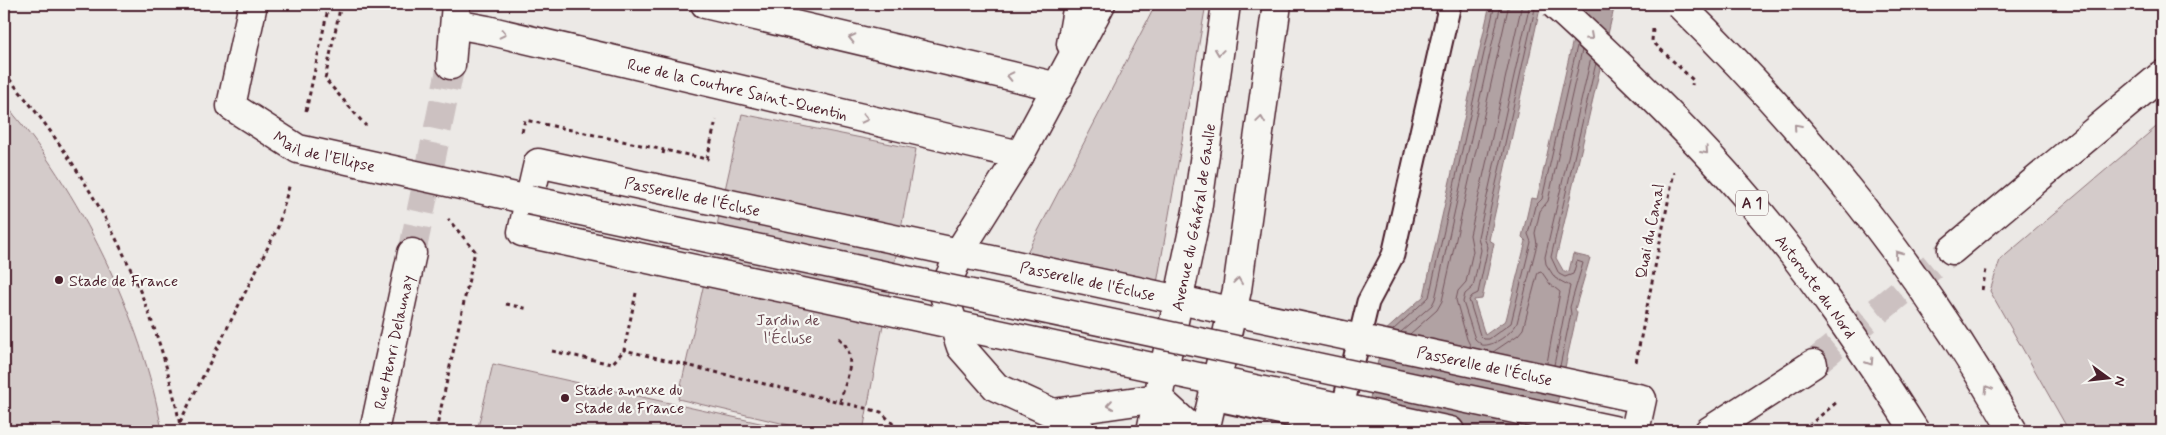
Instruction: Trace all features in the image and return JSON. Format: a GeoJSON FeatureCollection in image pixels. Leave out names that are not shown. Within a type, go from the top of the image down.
{"type":"FeatureCollection","features":[{"type":"Feature","properties":{"kind":"main road","name":"Mail de l'Ellipse"},"geometry":{"type":"LineString","coordinates":[[253,4],[231,106],[298,149],[530,200]]}},
{"type":"Feature","properties":{"kind":"main road"},"geometry":{"type":"LineString","coordinates":[[705,4],[1062,78]]}},
{"type":"Feature","properties":{"kind":"main road"},"geometry":{"type":"LineString","coordinates":[[1062,78],[1078,4]]}},
{"type":"Feature","properties":{"kind":"main road"},"geometry":{"type":"LineString","coordinates":[[1081,431],[1054,413],[996,386],[961,347],[943,292],[964,244],[1020,155],[1101,4]]}},
{"type":"Feature","properties":{"kind":"main road","name":"Avenue du Général de Gaulle"},"geometry":{"type":"LineString","coordinates":[[1152,431],[1198,211],[1226,4]]}},
{"type":"Feature","properties":{"kind":"main road"},"geometry":{"type":"LineString","coordinates":[[1205,431],[1237,290],[1277,4]]}},
{"type":"Feature","properties":{"kind":"main road","name":"Autoroute du Nord"},"geometry":{"type":"LineString","coordinates":[[1554,4],[1647,90],[1750,201],[1802,266],[1860,346],[1915,431]]}},
{"type":"Feature","properties":{"kind":"main road"},"geometry":{"type":"LineString","coordinates":[[1679,4],[1774,100],[1880,229],[1931,299],[2013,431]]}},
{"type":"Feature","properties":{"kind":"main road"},"geometry":{"type":"LineString","coordinates":[[451,65],[456,14]]}},
{"type":"Feature","properties":{"kind":"main road","name":"Rue de la Couture Saint-Quentin"},"geometry":{"type":"LineString","coordinates":[[456,14],[487,30],[1020,155]]}},
{"type":"Feature","properties":{"kind":"main road"},"geometry":{"type":"LineString","coordinates":[[1952,250],[2162,76]]}},
{"type":"Feature","properties":{"kind":"main road","name":"Passerelle de l'Écluse"},"geometry":{"type":"LineString","coordinates":[[1450,431],[522,232],[538,163],[1642,398],[1635,431]]}},
{"type":"Feature","properties":{"kind":"main road"},"geometry":{"type":"LineString","coordinates":[[530,200],[1618,431]]}},
{"type":"Feature","properties":{"kind":"main road","name":"Rue Henri Delaunay"},"geometry":{"type":"LineString","coordinates":[[374,431],[412,253]]}},
{"type":"Feature","properties":{"kind":"main road"},"geometry":{"type":"LineString","coordinates":[[1709,431],[1813,364]]}},
{"type":"Feature","properties":{"kind":"main road"},"geometry":{"type":"LineString","coordinates":[[1054,413],[1158,398],[1194,431]]}},
{"type":"Feature","properties":{"kind":"lane"},"geometry":{"type":"LineString","coordinates":[[1213,398],[1337,429],[1368,302],[1393,255],[1450,4]]}},
{"type":"Feature","properties":{"kind":"path"},"geometry":{"type":"LineString","coordinates":[[180,422],[278,227],[298,149],[329,4]]}},
{"type":"Feature","properties":{"kind":"path"},"geometry":{"type":"LineString","coordinates":[[1654,23],[1652,41],[1693,80],[1691,90]]}},
{"type":"Feature","properties":{"kind":"path"},"geometry":{"type":"LineString","coordinates":[[4,73],[60,144],[109,226],[139,289],[154,330],[167,369],[181,431]]}},
{"type":"Feature","properties":{"kind":"path"},"geometry":{"type":"LineString","coordinates":[[546,125],[664,150]]}},
{"type":"Feature","properties":{"kind":"path","name":"Quai du Canal"},"geometry":{"type":"LineString","coordinates":[[1635,366],[1676,166]]}},
{"type":"Feature","properties":{"kind":"path"},"geometry":{"type":"LineString","coordinates":[[506,304],[530,309]]}},
{"type":"Feature","properties":{"kind":"path"},"geometry":{"type":"LineString","coordinates":[[835,334],[847,344],[852,360],[840,402]]}},
{"type":"Feature","properties":{"kind":"path"},"geometry":{"type":"LineString","coordinates":[[552,351],[612,364],[624,350]]}},
{"type":"Feature","properties":{"kind":"path"},"geometry":{"type":"LineString","coordinates":[[1802,431],[1838,402]]}},
{"type":"Feature","properties":{"kind":"green space"},"geometry":{"type":"Polygon","coordinates":[[[1156,4],[1206,4],[1156,289],[1022,262],[1156,4]]]}},
{"type":"Feature","properties":{"kind":"green space","name":"Stade de France"},"geometry":{"type":"Polygon","coordinates":[[[4,103],[32,137],[58,174],[104,257],[140,345],[153,389],[162,431],[4,431],[4,103]]]}},
{"type":"Feature","properties":{"kind":"green space","name":"Jardin de l'Écluse"},"geometry":{"type":"Polygon","coordinates":[[[742,114],[916,149],[863,431],[815,431],[678,399],[742,114]]]}},
{"type":"Feature","properties":{"kind":"green space"},"geometry":{"type":"Polygon","coordinates":[[[2162,122],[2162,431],[2069,431],[1990,291],[2000,260],[2162,122]]]}},
{"type":"Feature","properties":{"kind":"green space","name":"Stade annexe du Stade de France"},"geometry":{"type":"Polygon","coordinates":[[[493,364],[796,431],[477,431],[493,364]]]}},
{"type":"Feature","properties":{"kind":"water"},"geometry":{"type":"Polygon","coordinates":[[[1490,4],[1541,4],[1489,240],[1494,243],[1482,299],[1474,300],[1485,335],[1506,320],[1526,241],[1522,237],[1531,198],[1537,199],[1581,4],[1615,4],[1556,258],[1564,272],[1566,272],[1569,271],[1573,254],[1590,258],[1575,309],[1577,313],[1551,431],[1363,431],[1384,332],[1424,296],[1490,4]]]}},
{"type":"Feature","properties":{"kind":"tunnel"},"geometry":{"type":"LineString","coordinates":[[412,253],[451,65]]}},
{"type":"Feature","properties":{"kind":"tunnel"},"geometry":{"type":"LineString","coordinates":[[1813,364],[1952,250]]}},
{"type":"Feature","properties":{"kind":"place","name":"Stade de France"},"geometry":{"type":"Point","coordinates":[59,280]}},
{"type":"Feature","properties":{"kind":"place","name":"Stade annexe du Stade de France"},"geometry":{"type":"Point","coordinates":[565,398]}}]}
